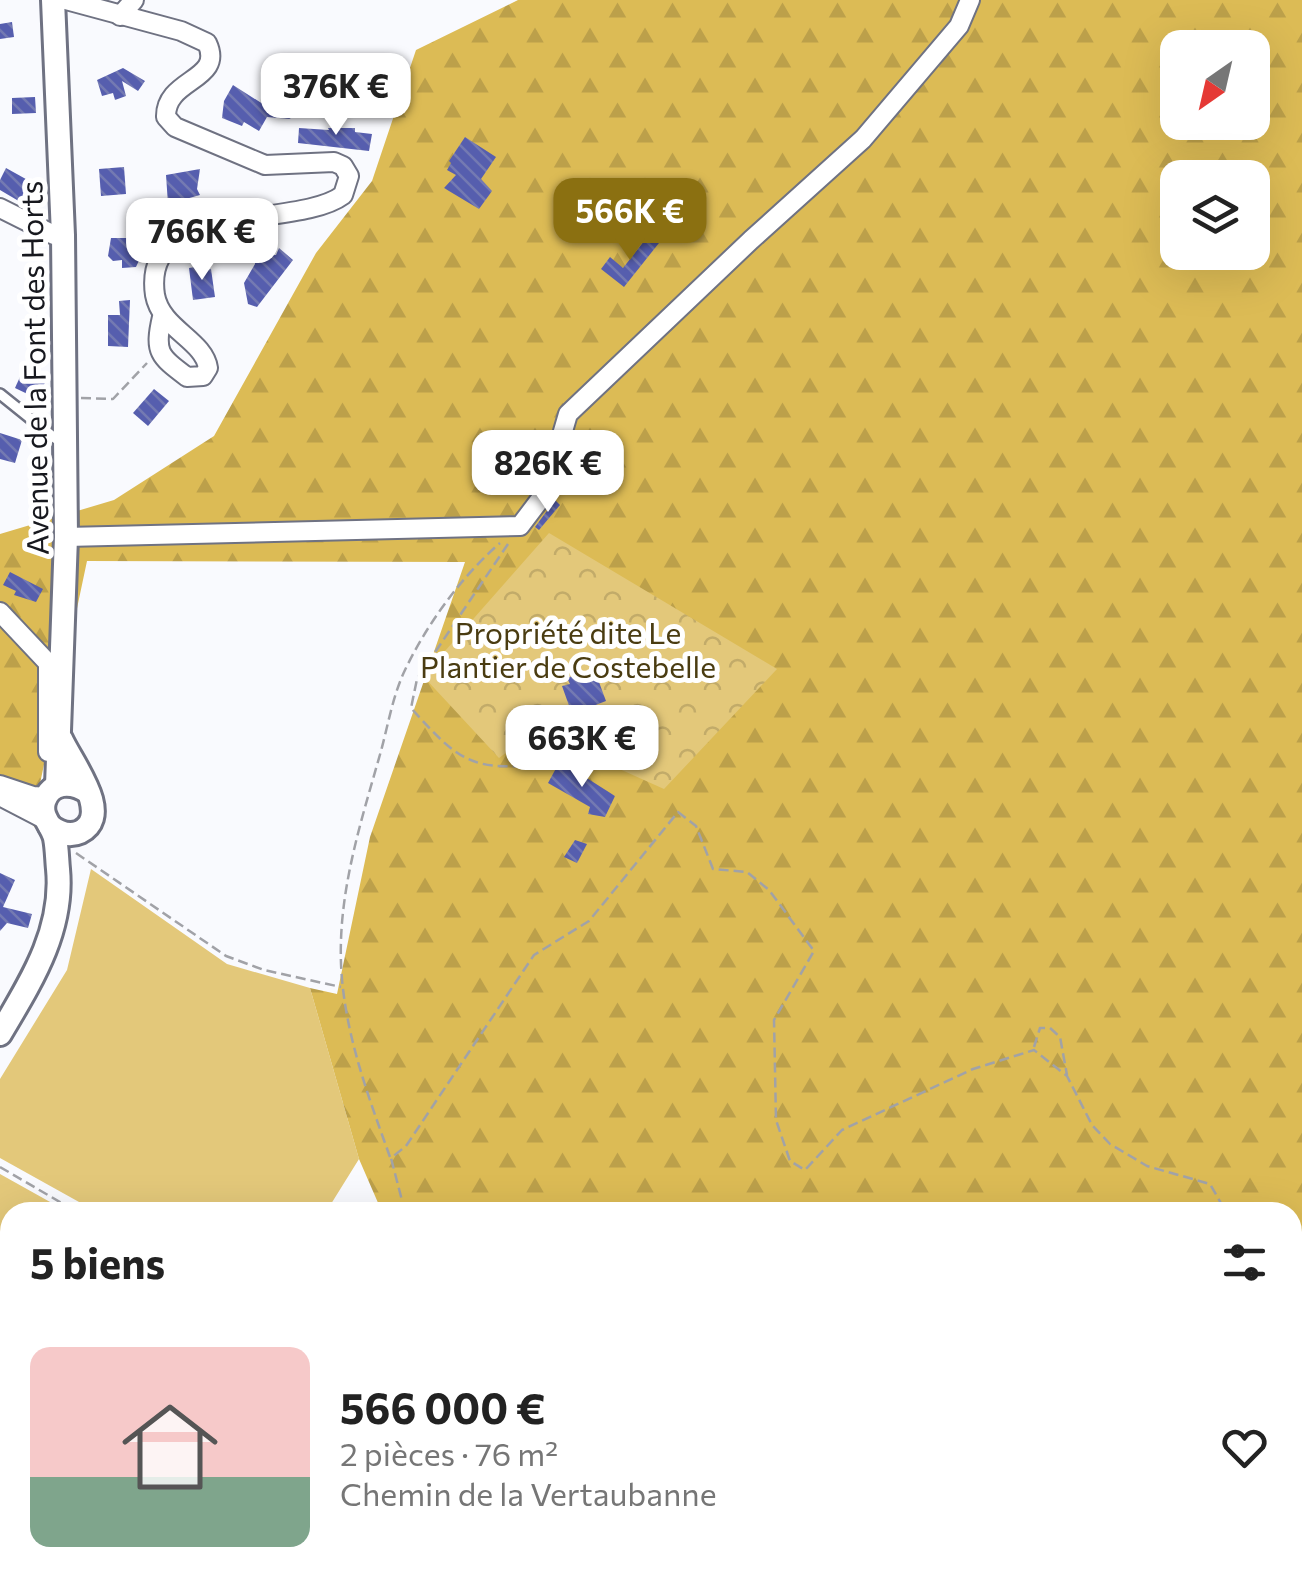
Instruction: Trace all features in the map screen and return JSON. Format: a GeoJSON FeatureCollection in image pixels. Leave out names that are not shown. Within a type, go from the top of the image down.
{"type":"FeatureCollection","features":[{"type":"Feature","properties":{"kind":"main road","name":"Avenue de la Font des Horts"},"geometry":{"type":"LineString","coordinates":[[0,1034],[45,950],[60,897],[50,804],[60,736],[66,537],[64,235],[53,0]]}},
{"type":"Feature","properties":{"kind":"main road","name":"Avenue de la Font des Horts"},"geometry":{"type":"LineString","coordinates":[[60,736],[88,792]]}},
{"type":"Feature","properties":{"kind":"main road"},"geometry":{"type":"LineString","coordinates":[[73,784],[88,792],[94,805],[92,819],[72,840],[59,833],[50,804],[73,784]]}},
{"type":"Feature","properties":{"kind":"main road","name":"Avenue de la Font des Horts"},"geometry":{"type":"LineString","coordinates":[[58,877],[72,840]]}},
{"type":"Feature","properties":{"kind":"street"},"geometry":{"type":"LineString","coordinates":[[66,0],[192,34],[210,49],[207,68],[172,95],[165,112],[170,124],[265,166],[334,162],[343,166],[349,176],[343,195],[331,203],[275,217],[199,227],[178,240],[162,259],[155,282],[162,316],[156,347],[187,377],[199,379],[208,368],[205,358],[162,316]]}},
{"type":"Feature","properties":{"kind":"street"},"geometry":{"type":"LineString","coordinates":[[120,16],[134,0]]}},
{"type":"Feature","properties":{"kind":"street"},"geometry":{"type":"LineString","coordinates":[[66,537],[520,526],[545,493],[568,414],[863,139],[959,26],[970,0]]}},
{"type":"Feature","properties":{"kind":"street"},"geometry":{"type":"LineString","coordinates":[[0,208],[64,235]]}},
{"type":"Feature","properties":{"kind":"street"},"geometry":{"type":"LineString","coordinates":[[0,612],[48,663],[50,804]]}},
{"type":"Feature","properties":{"kind":"street"},"geometry":{"type":"LineString","coordinates":[[0,785],[50,804]]}},
{"type":"Feature","properties":{"kind":"street"},"geometry":{"type":"LineString","coordinates":[[0,796],[50,804]]}},
{"type":"Feature","properties":{"kind":"lane"},"geometry":{"type":"LineString","coordinates":[[0,394],[56,439],[64,440]]}},
{"type":"Feature","properties":{"kind":"path"},"geometry":{"type":"LineString","coordinates":[[65,397],[114,399],[159,352]]}},
{"type":"Feature","properties":{"kind":"path"},"geometry":{"type":"LineString","coordinates":[[520,526],[417,679],[412,708],[462,758],[499,768],[549,764]]}},
{"type":"Feature","properties":{"kind":"path"},"geometry":{"type":"LineString","coordinates":[[402,1202],[391,1158],[358,1068],[343,988],[341,927],[350,859],[403,674],[428,628],[481,560],[520,526]]}},
{"type":"Feature","properties":{"kind":"path"},"geometry":{"type":"LineString","coordinates":[[391,1158],[406,1146],[534,955],[589,921],[678,812],[696,826],[713,868],[747,872],[769,890],[814,951],[774,1020],[776,1120],[790,1161],[804,1170],[842,1130],[973,1070],[1034,1050]]}},
{"type":"Feature","properties":{"kind":"path"},"geometry":{"type":"LineString","coordinates":[[72,840],[226,956],[264,970],[343,988]]}},
{"type":"Feature","properties":{"kind":"path"},"geometry":{"type":"LineString","coordinates":[[1034,1050],[1040,1028],[1050,1028],[1060,1037],[1067,1076],[1092,1124],[1110,1144],[1148,1166],[1210,1184],[1220,1202]]}},
{"type":"Feature","properties":{"kind":"path"},"geometry":{"type":"LineString","coordinates":[[1034,1050],[1067,1076]]}},
{"type":"Feature","properties":{"kind":"path"},"geometry":{"type":"LineString","coordinates":[[0,1168],[60,1202]]}},
{"type":"Feature","properties":{"kind":"green space"},"geometry":{"type":"Polygon","coordinates":[[[518,0],[1302,0],[1302,1202],[378,1202],[359,1159],[310,988],[337,994],[370,837],[465,562],[87,561],[38,793],[38,831],[28,820],[0,806],[0,534],[114,500],[214,436],[316,253],[372,181],[416,50],[518,0]]]}},
{"type":"Feature","properties":{"kind":"green space","name":"Propriété dite Le Plantier de Costebelle"},"geometry":{"type":"Polygon","coordinates":[[[549,533],[777,669],[664,789],[535,731],[499,758],[423,676],[549,533]]]}},
{"type":"Feature","properties":{"kind":"green space"},"geometry":{"type":"Polygon","coordinates":[[[91,869],[227,964],[310,988],[359,1159],[332,1202],[79,1202],[0,1158],[0,1079],[67,970],[91,869]]]}},
{"type":"Feature","properties":{"kind":"green space"},"geometry":{"type":"Polygon","coordinates":[[[0,1174],[50,1202],[0,1202],[0,1174]]]}},
{"type":"Feature","properties":{"kind":"building"},"geometry":{"type":"Polygon","coordinates":[[[12,22],[14,37],[0,39],[0,24],[12,22]]]}},
{"type":"Feature","properties":{"kind":"building"},"geometry":{"type":"Polygon","coordinates":[[[123,68],[145,81],[138,91],[122,81],[126,96],[115,100],[113,93],[102,96],[97,80],[123,68]]]}},
{"type":"Feature","properties":{"kind":"building"},"geometry":{"type":"Polygon","coordinates":[[[233,85],[291,119],[267,117],[259,131],[244,122],[242,126],[222,118],[224,101],[233,85]]]}},
{"type":"Feature","properties":{"kind":"building"},"geometry":{"type":"Polygon","coordinates":[[[35,97],[36,113],[12,114],[12,98],[35,97]]]}},
{"type":"Feature","properties":{"kind":"building"},"geometry":{"type":"Polygon","coordinates":[[[299,128],[355,128],[355,132],[372,134],[369,151],[298,143],[299,128]]]}},
{"type":"Feature","properties":{"kind":"building"},"geometry":{"type":"Polygon","coordinates":[[[465,137],[496,157],[481,179],[492,191],[479,209],[444,188],[456,175],[447,170],[449,161],[465,137]]]}},
{"type":"Feature","properties":{"kind":"building"},"geometry":{"type":"Polygon","coordinates":[[[124,167],[126,194],[101,196],[99,169],[124,167]]]}},
{"type":"Feature","properties":{"kind":"building"},"geometry":{"type":"Polygon","coordinates":[[[6,168],[33,183],[22,203],[0,190],[6,168]]]}},
{"type":"Feature","properties":{"kind":"building"},"geometry":{"type":"Polygon","coordinates":[[[200,169],[200,195],[168,204],[166,175],[200,169]]]}},
{"type":"Feature","properties":{"kind":"building"},"geometry":{"type":"Polygon","coordinates":[[[613,190],[614,212],[589,212],[588,191],[613,190]]]}},
{"type":"Feature","properties":{"kind":"building"},"geometry":{"type":"Polygon","coordinates":[[[649,235],[659,243],[624,287],[601,269],[610,257],[623,268],[649,235]]]}},
{"type":"Feature","properties":{"kind":"building"},"geometry":{"type":"Polygon","coordinates":[[[111,238],[139,238],[144,242],[136,267],[122,268],[122,260],[113,261],[108,256],[111,238]]]}},
{"type":"Feature","properties":{"kind":"building"},"geometry":{"type":"Polygon","coordinates":[[[279,248],[293,260],[257,307],[248,304],[244,283],[255,264],[255,256],[276,255],[279,248]]]}},
{"type":"Feature","properties":{"kind":"building"},"geometry":{"type":"Polygon","coordinates":[[[206,265],[207,270],[211,269],[215,297],[193,300],[189,268],[206,265]]]}},
{"type":"Feature","properties":{"kind":"building"},"geometry":{"type":"Polygon","coordinates":[[[130,300],[128,347],[108,346],[108,315],[120,315],[119,301],[130,300]]]}},
{"type":"Feature","properties":{"kind":"building"},"geometry":{"type":"Polygon","coordinates":[[[23,370],[46,380],[38,399],[15,388],[23,370]]]}},
{"type":"Feature","properties":{"kind":"building"},"geometry":{"type":"Polygon","coordinates":[[[154,389],[169,401],[148,426],[133,413],[154,389]]]}},
{"type":"Feature","properties":{"kind":"building"},"geometry":{"type":"Polygon","coordinates":[[[0,433],[22,440],[15,463],[0,459],[0,433]]]}},
{"type":"Feature","properties":{"kind":"building"},"geometry":{"type":"Polygon","coordinates":[[[571,465],[585,471],[580,482],[565,479],[571,465]]]}},
{"type":"Feature","properties":{"kind":"building"},"geometry":{"type":"Polygon","coordinates":[[[555,500],[560,505],[539,530],[535,527],[555,500]]]}},
{"type":"Feature","properties":{"kind":"building"},"geometry":{"type":"Polygon","coordinates":[[[10,572],[43,589],[36,602],[14,595],[16,591],[3,585],[10,572]]]}},
{"type":"Feature","properties":{"kind":"building"},"geometry":{"type":"Polygon","coordinates":[[[585,671],[588,677],[596,674],[606,701],[572,714],[562,686],[570,684],[567,678],[585,671]]]}},
{"type":"Feature","properties":{"kind":"building"},"geometry":{"type":"Polygon","coordinates":[[[560,761],[615,796],[605,817],[588,814],[590,807],[548,783],[560,761]]]}},
{"type":"Feature","properties":{"kind":"building"},"geometry":{"type":"Polygon","coordinates":[[[575,840],[587,844],[577,863],[564,857],[575,840]]]}},
{"type":"Feature","properties":{"kind":"building"},"geometry":{"type":"Polygon","coordinates":[[[0,873],[15,880],[3,907],[32,914],[28,928],[7,923],[0,931],[0,873]]]}}]}
